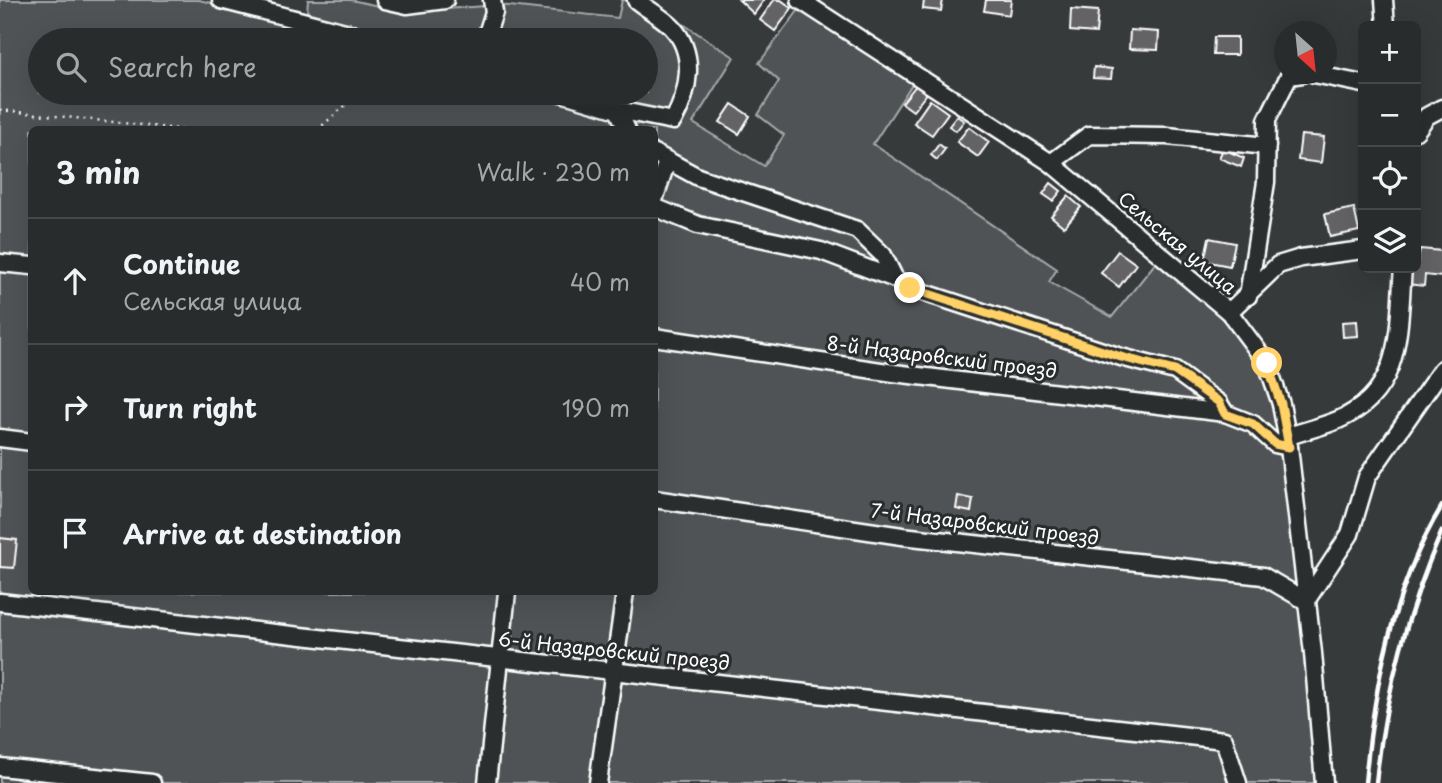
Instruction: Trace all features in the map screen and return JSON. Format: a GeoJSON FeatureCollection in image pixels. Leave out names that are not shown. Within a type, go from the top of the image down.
{"type":"FeatureCollection","features":[{"type":"Feature","properties":{"kind":"street"},"geometry":{"type":"LineString","coordinates":[[221,0],[330,28]]}},
{"type":"Feature","properties":{"kind":"street"},"geometry":{"type":"LineString","coordinates":[[385,0],[407,5],[445,0]]}},
{"type":"Feature","properties":{"kind":"street"},"geometry":{"type":"LineString","coordinates":[[489,28],[494,12],[492,0]]}},
{"type":"Feature","properties":{"kind":"street"},"geometry":{"type":"LineString","coordinates":[[601,105],[673,121],[683,103],[688,80],[687,54],[673,28],[636,0]]}},
{"type":"Feature","properties":{"kind":"street","name":"Сельская улица"},"geometry":{"type":"LineString","coordinates":[[800,0],[1051,163],[1229,312],[1267,363],[1281,404],[1288,442],[1324,783]]}},
{"type":"Feature","properties":{"kind":"street"},"geometry":{"type":"LineString","coordinates":[[1384,0],[1386,21]]}},
{"type":"Feature","properties":{"kind":"street"},"geometry":{"type":"LineString","coordinates":[[1337,79],[1358,83]]}},
{"type":"Feature","properties":{"kind":"street"},"geometry":{"type":"LineString","coordinates":[[1248,296],[1266,182],[1267,120],[1285,84]]}},
{"type":"Feature","properties":{"kind":"street"},"geometry":{"type":"LineString","coordinates":[[1421,124],[1427,116],[1442,108]]}},
{"type":"Feature","properties":{"kind":"street"},"geometry":{"type":"LineString","coordinates":[[618,110],[625,126]]}},
{"type":"Feature","properties":{"kind":"street"},"geometry":{"type":"LineString","coordinates":[[1051,163],[1089,135],[1167,136],[1267,146]]}},
{"type":"Feature","properties":{"kind":"street"},"geometry":{"type":"LineString","coordinates":[[658,175],[661,157],[698,177],[857,230],[883,255],[895,279]]}},
{"type":"Feature","properties":{"kind":"street"},"geometry":{"type":"LineString","coordinates":[[658,209],[698,225],[821,251],[895,279],[923,293],[1121,357],[1175,371],[1219,402],[1225,414],[1253,424],[1275,444],[1288,442],[1340,419],[1377,394],[1396,357],[1403,273]]}},
{"type":"Feature","properties":{"kind":"street"},"geometry":{"type":"LineString","coordinates":[[1229,312],[1278,265],[1301,258],[1358,251]]}},
{"type":"Feature","properties":{"kind":"street"},"geometry":{"type":"LineString","coordinates":[[0,262],[28,266]]}},
{"type":"Feature","properties":{"kind":"street","name":"8-й Назаровский проезд"},"geometry":{"type":"LineString","coordinates":[[658,338],[894,373],[1225,414]]}},
{"type":"Feature","properties":{"kind":"street"},"geometry":{"type":"LineString","coordinates":[[1306,601],[1350,534],[1367,477],[1442,369]]}},
{"type":"Feature","properties":{"kind":"street"},"geometry":{"type":"LineString","coordinates":[[0,438],[28,442]]}},
{"type":"Feature","properties":{"kind":"street","name":"7-й Назаровский проезд"},"geometry":{"type":"LineString","coordinates":[[658,500],[902,536],[1263,576],[1306,601]]}},
{"type":"Feature","properties":{"kind":"street"},"geometry":{"type":"LineString","coordinates":[[487,783],[507,595]]}},
{"type":"Feature","properties":{"kind":"street"},"geometry":{"type":"LineString","coordinates":[[598,783],[625,595]]}},
{"type":"Feature","properties":{"kind":"street","name":"6-й Назаровский проезд"},"geometry":{"type":"LineString","coordinates":[[0,602],[499,661],[616,669],[1224,740],[1238,783]]}},
{"type":"Feature","properties":{"kind":"street"},"geometry":{"type":"LineString","coordinates":[[0,767],[152,783]]}},
{"type":"Feature","properties":{"kind":"path"},"geometry":{"type":"LineString","coordinates":[[322,126],[346,105]]}},
{"type":"Feature","properties":{"kind":"path"},"geometry":{"type":"LineString","coordinates":[[0,110],[150,126]]}},
{"type":"Feature","properties":{"kind":"shaded area"},"geometry":{"type":"Polygon","coordinates":[[[0,0],[199,0],[306,26],[308,0],[351,0],[406,12],[499,5],[618,18],[622,0],[646,0],[734,57],[693,123],[764,166],[784,135],[758,115],[779,81],[759,63],[801,7],[914,81],[873,144],[1057,269],[1049,282],[1112,317],[1157,261],[1220,317],[1251,355],[1273,404],[1280,435],[1318,783],[0,783],[0,0]]]}},
{"type":"Feature","properties":{"kind":"building"},"geometry":{"type":"Polygon","coordinates":[[[739,0],[764,0],[754,14],[739,0]]]}},
{"type":"Feature","properties":{"kind":"building"},"geometry":{"type":"Polygon","coordinates":[[[774,0],[781,0],[792,8],[775,31],[760,20],[774,0]]]}},
{"type":"Feature","properties":{"kind":"building"},"geometry":{"type":"Polygon","coordinates":[[[924,0],[943,0],[941,11],[923,9],[924,0]]]}},
{"type":"Feature","properties":{"kind":"building"},"geometry":{"type":"Polygon","coordinates":[[[986,0],[1011,0],[1009,15],[984,11],[986,0]]]}},
{"type":"Feature","properties":{"kind":"building"},"geometry":{"type":"Polygon","coordinates":[[[1071,9],[1098,11],[1096,33],[1070,31],[1071,9]]]}},
{"type":"Feature","properties":{"kind":"building"},"geometry":{"type":"Polygon","coordinates":[[[1130,30],[1159,32],[1158,50],[1129,49],[1130,30]]]}},
{"type":"Feature","properties":{"kind":"building"},"geometry":{"type":"Polygon","coordinates":[[[1214,37],[1237,37],[1237,55],[1213,55],[1214,37]]]}},
{"type":"Feature","properties":{"kind":"building"},"geometry":{"type":"Polygon","coordinates":[[[1094,67],[1112,69],[1111,79],[1093,78],[1094,67]]]}},
{"type":"Feature","properties":{"kind":"building"},"geometry":{"type":"Polygon","coordinates":[[[917,84],[928,92],[913,111],[902,103],[917,84]]]}},
{"type":"Feature","properties":{"kind":"building"},"geometry":{"type":"Polygon","coordinates":[[[930,100],[948,113],[932,135],[914,123],[930,100]]]}},
{"type":"Feature","properties":{"kind":"building"},"geometry":{"type":"Polygon","coordinates":[[[732,104],[750,116],[739,134],[720,122],[732,104]]]}},
{"type":"Feature","properties":{"kind":"building"},"geometry":{"type":"Polygon","coordinates":[[[957,116],[964,121],[956,131],[949,126],[957,116]]]}},
{"type":"Feature","properties":{"kind":"building"},"geometry":{"type":"Polygon","coordinates":[[[969,127],[989,142],[978,157],[957,142],[969,127]]]}},
{"type":"Feature","properties":{"kind":"building"},"geometry":{"type":"Polygon","coordinates":[[[1301,135],[1324,137],[1321,163],[1298,160],[1301,135]]]}},
{"type":"Feature","properties":{"kind":"building"},"geometry":{"type":"Polygon","coordinates":[[[939,144],[945,149],[937,160],[931,155],[939,144]]]}},
{"type":"Feature","properties":{"kind":"building"},"geometry":{"type":"Polygon","coordinates":[[[1223,149],[1244,158],[1241,167],[1219,158],[1223,149]]]}},
{"type":"Feature","properties":{"kind":"building"},"geometry":{"type":"Polygon","coordinates":[[[1051,183],[1061,191],[1053,201],[1043,194],[1051,183]]]}},
{"type":"Feature","properties":{"kind":"building"},"geometry":{"type":"Polygon","coordinates":[[[1068,196],[1081,207],[1064,227],[1051,216],[1068,196]]]}},
{"type":"Feature","properties":{"kind":"building"},"geometry":{"type":"Polygon","coordinates":[[[1354,208],[1358,231],[1330,237],[1325,214],[1354,208]]]}},
{"type":"Feature","properties":{"kind":"building"},"geometry":{"type":"Polygon","coordinates":[[[1209,238],[1235,243],[1230,266],[1204,261],[1209,238]]]}},
{"type":"Feature","properties":{"kind":"building"},"geometry":{"type":"Polygon","coordinates":[[[1421,249],[1442,251],[1442,277],[1425,275],[1424,286],[1407,284],[1408,273],[1421,273],[1421,249]]]}},
{"type":"Feature","properties":{"kind":"building"},"geometry":{"type":"Polygon","coordinates":[[[1118,251],[1136,264],[1119,287],[1101,273],[1118,251]]]}},
{"type":"Feature","properties":{"kind":"building"},"geometry":{"type":"Polygon","coordinates":[[[1357,321],[1358,336],[1343,337],[1342,322],[1357,321]]]}},
{"type":"Feature","properties":{"kind":"building"},"geometry":{"type":"Polygon","coordinates":[[[958,496],[973,499],[971,512],[956,509],[958,496]]]}},
{"type":"Feature","properties":{"kind":"building"},"geometry":{"type":"Polygon","coordinates":[[[0,538],[17,540],[14,568],[0,567],[0,538]]]}},
{"type":"Feature","properties":{"kind":"railway"},"geometry":{"type":"LineString","coordinates":[[1365,783],[1374,711],[1388,640],[1410,571],[1442,506]]}},
{"type":"Feature","properties":{"kind":"railway"},"geometry":{"type":"LineString","coordinates":[[1376,783],[1385,718],[1399,654],[1418,592],[1442,531]]}},
{"type":"Feature","properties":{"kind":"route"},"geometry":{"type":"LineString","coordinates":[[910,288],[1121,357],[1175,371],[1219,402],[1225,414],[1253,424],[1275,444],[1289,447],[1281,404],[1267,363]]}}]}
